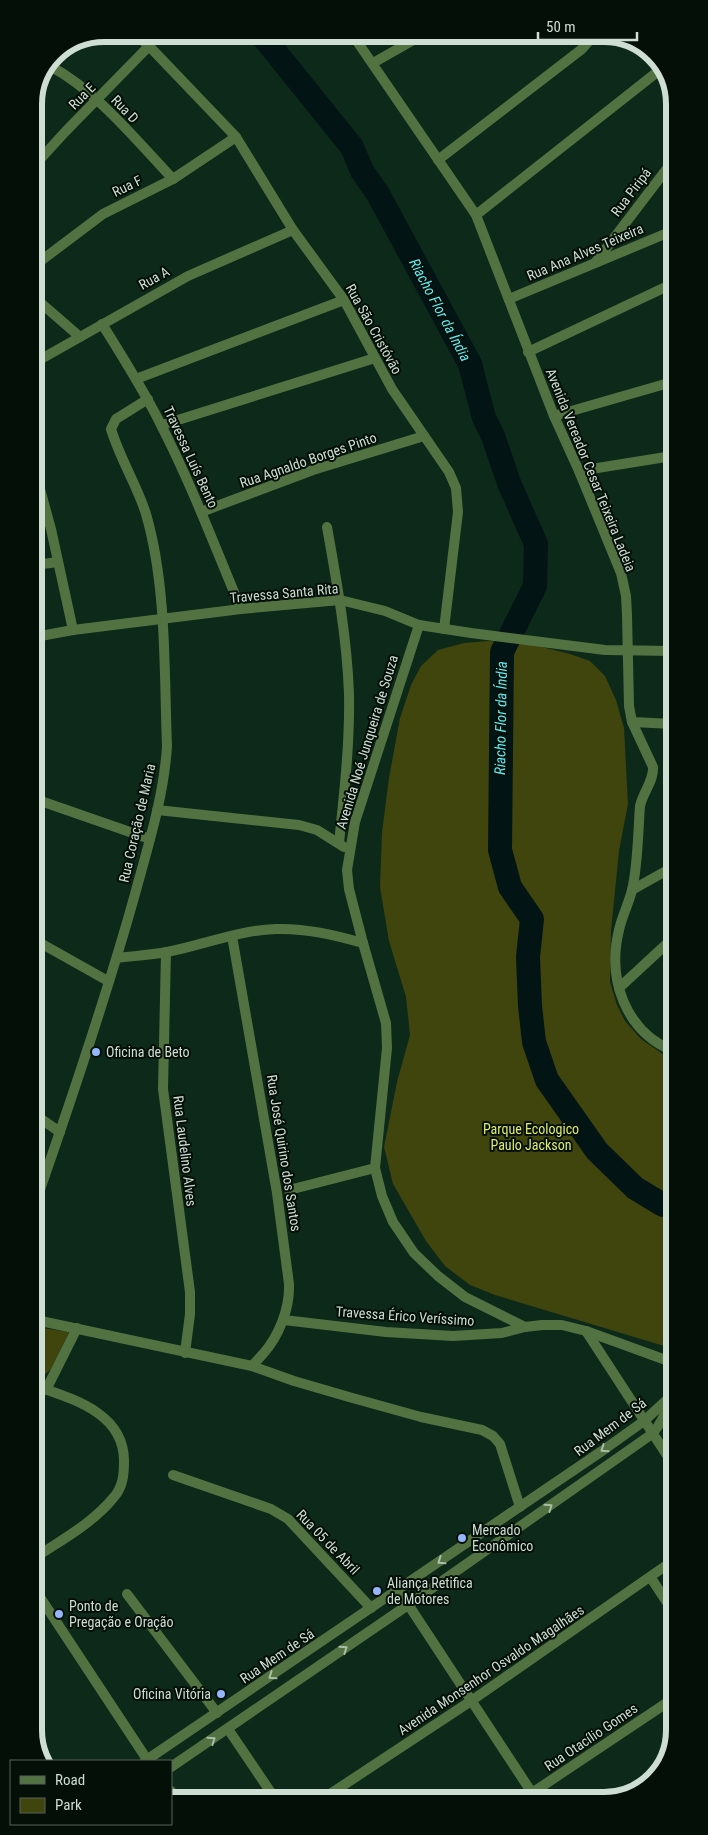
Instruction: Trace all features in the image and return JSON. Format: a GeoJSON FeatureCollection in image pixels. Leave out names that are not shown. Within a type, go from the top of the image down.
{"type":"FeatureCollection","features":[{"type":"Feature","properties":{"kind":"street","name":"Rua São Cristóvão"},"geometry":{"type":"LineString","coordinates":[[144,42],[236,137],[293,230],[344,300],[374,358],[404,408],[449,472],[456,488],[458,512],[444,629]]}},
{"type":"Feature","properties":{"kind":"street","name":"Avenida Vereador Cesar Teixeira Ladeia"},"geometry":{"type":"LineString","coordinates":[[358,43],[476,215],[528,352],[621,573],[626,596],[629,706],[632,722],[653,766],[654,773],[642,796],[632,890],[618,931],[616,952],[619,988],[627,1011],[634,1022],[643,1033],[666,1048]]}},
{"type":"Feature","properties":{"kind":"street"},"geometry":{"type":"LineString","coordinates":[[374,63],[409,43]]}},
{"type":"Feature","properties":{"kind":"street"},"geometry":{"type":"LineString","coordinates":[[438,160],[582,49],[587,43]]}},
{"type":"Feature","properties":{"kind":"street","name":"Rua E"},"geometry":{"type":"LineString","coordinates":[[43,156],[149,46]]}},
{"type":"Feature","properties":{"kind":"street","name":"Rua D"},"geometry":{"type":"LineString","coordinates":[[54,68],[97,100],[173,179]]}},
{"type":"Feature","properties":{"kind":"street"},"geometry":{"type":"LineString","coordinates":[[476,215],[656,72]]}},
{"type":"Feature","properties":{"kind":"street","name":"Rua F"},"geometry":{"type":"LineString","coordinates":[[43,259],[103,214],[173,179],[236,137]]}},
{"type":"Feature","properties":{"kind":"street","name":"Rua Piripá"},"geometry":{"type":"LineString","coordinates":[[594,264],[666,170]]}},
{"type":"Feature","properties":{"kind":"street","name":"Rua A"},"geometry":{"type":"LineString","coordinates":[[43,358],[188,276],[293,230]]}},
{"type":"Feature","properties":{"kind":"street","name":"Rua Ana Alves Teixeira"},"geometry":{"type":"LineString","coordinates":[[509,299],[666,233]]}},
{"type":"Feature","properties":{"kind":"street"},"geometry":{"type":"LineString","coordinates":[[528,352],[666,287]]}},
{"type":"Feature","properties":{"kind":"street"},"geometry":{"type":"LineString","coordinates":[[136,379],[344,300]]}},
{"type":"Feature","properties":{"kind":"street"},"geometry":{"type":"LineString","coordinates":[[43,305],[80,336]]}},
{"type":"Feature","properties":{"kind":"street","name":"Travessa Luís Bento"},"geometry":{"type":"LineString","coordinates":[[102,324],[162,425],[201,512],[241,609]]}},
{"type":"Feature","properties":{"kind":"street"},"geometry":{"type":"LineString","coordinates":[[162,425],[374,358]]}},
{"type":"Feature","properties":{"kind":"street"},"geometry":{"type":"LineString","coordinates":[[554,416],[666,384]]}},
{"type":"Feature","properties":{"kind":"street","name":"Rua Coração de Maria"},"geometry":{"type":"LineString","coordinates":[[42,1185],[117,958],[150,839],[166,766],[167,746],[162,620],[156,560],[146,513],[111,430],[116,419],[148,399]]}},
{"type":"Feature","properties":{"kind":"street","name":"Rua Agnaldo Borges Pinto"},"geometry":{"type":"LineString","coordinates":[[201,512],[313,470],[424,436]]}},
{"type":"Feature","properties":{"kind":"street"},"geometry":{"type":"LineString","coordinates":[[579,471],[666,457]]}},
{"type":"Feature","properties":{"kind":"street"},"geometry":{"type":"LineString","coordinates":[[43,502],[73,630]]}},
{"type":"Feature","properties":{"kind":"street"},"geometry":{"type":"LineString","coordinates":[[327,528],[340,600],[349,694],[348,738],[339,843]]}},
{"type":"Feature","properties":{"kind":"street"},"geometry":{"type":"LineString","coordinates":[[43,564],[58,562]]}},
{"type":"Feature","properties":{"kind":"street","name":"Travessa Santa Rita"},"geometry":{"type":"LineString","coordinates":[[43,636],[73,630],[241,609],[340,600],[385,611],[419,625],[444,629],[565,645],[628,651],[666,650]]}},
{"type":"Feature","properties":{"kind":"street","name":"Avenida Noé Junqueira de Souza"},"geometry":{"type":"LineString","coordinates":[[419,625],[367,780],[355,822],[347,870],[349,889],[386,1023],[387,1048],[375,1168],[382,1196],[393,1222],[414,1253],[438,1276],[465,1297],[525,1327],[562,1326],[586,1331],[666,1360]]}},
{"type":"Feature","properties":{"kind":"street"},"geometry":{"type":"LineString","coordinates":[[632,722],[666,724]]}},
{"type":"Feature","properties":{"kind":"street"},"geometry":{"type":"LineString","coordinates":[[43,802],[150,839]]}},
{"type":"Feature","properties":{"kind":"street"},"geometry":{"type":"LineString","coordinates":[[157,810],[299,825],[317,830],[349,850]]}},
{"type":"Feature","properties":{"kind":"street"},"geometry":{"type":"LineString","coordinates":[[632,890],[666,871]]}},
{"type":"Feature","properties":{"kind":"street"},"geometry":{"type":"LineString","coordinates":[[117,958],[166,952],[232,936],[275,929],[298,929],[328,933],[363,943]]}},
{"type":"Feature","properties":{"kind":"street","name":"Rua José Quirino dos Santos"},"geometry":{"type":"LineString","coordinates":[[232,936],[282,1222],[290,1295],[284,1320],[268,1348],[252,1366]]}},
{"type":"Feature","properties":{"kind":"street"},"geometry":{"type":"LineString","coordinates":[[42,944],[108,981]]}},
{"type":"Feature","properties":{"kind":"street"},"geometry":{"type":"LineString","coordinates":[[619,988],[666,944]]}},
{"type":"Feature","properties":{"kind":"street","name":"Rua Laudelino Alves"},"geometry":{"type":"LineString","coordinates":[[166,952],[163,1089],[190,1292],[190,1314],[185,1353]]}},
{"type":"Feature","properties":{"kind":"street"},"geometry":{"type":"LineString","coordinates":[[42,1120],[60,1132]]}},
{"type":"Feature","properties":{"kind":"street"},"geometry":{"type":"LineString","coordinates":[[289,1190],[375,1168]]}},
{"type":"Feature","properties":{"kind":"street","name":"Travessa Érico Veríssimo"},"geometry":{"type":"LineString","coordinates":[[284,1320],[386,1332],[453,1336],[502,1333],[525,1327]]}},
{"type":"Feature","properties":{"kind":"street"},"geometry":{"type":"LineString","coordinates":[[42,1321],[252,1366],[294,1382],[421,1417],[482,1430],[494,1436],[500,1444],[522,1526]]}},
{"type":"Feature","properties":{"kind":"street"},"geometry":{"type":"LineString","coordinates":[[46,1390],[77,1328]]}},
{"type":"Feature","properties":{"kind":"street"},"geometry":{"type":"LineString","coordinates":[[586,1331],[666,1454]]}},
{"type":"Feature","properties":{"kind":"street"},"geometry":{"type":"LineString","coordinates":[[42,1388],[84,1405],[98,1413],[112,1425],[120,1437],[124,1451],[124,1471],[122,1484],[116,1495],[103,1510],[88,1523],[42,1553]]}},
{"type":"Feature","properties":{"kind":"street","name":"Rua Mem de Sá"},"geometry":{"type":"LineString","coordinates":[[148,1760],[517,1509],[644,1420],[666,1399]]}},
{"type":"Feature","properties":{"kind":"street","name":"Rua Mem de Sá"},"geometry":{"type":"LineString","coordinates":[[172,1765],[408,1605],[652,1434],[660,1425],[666,1414]]}},
{"type":"Feature","properties":{"kind":"street","name":"Rua 05 de Abril"},"geometry":{"type":"LineString","coordinates":[[173,1475],[271,1509],[288,1519],[371,1608]]}},
{"type":"Feature","properties":{"kind":"street","name":"Avenida Monsenhor Osvaldo Magalhães"},"geometry":{"type":"LineString","coordinates":[[333,1792],[471,1701],[666,1566]]}},
{"type":"Feature","properties":{"kind":"street"},"geometry":{"type":"LineString","coordinates":[[651,1578],[666,1601]]}},
{"type":"Feature","properties":{"kind":"street"},"geometry":{"type":"LineString","coordinates":[[398,1590],[531,1792]]}},
{"type":"Feature","properties":{"kind":"street"},"geometry":{"type":"LineString","coordinates":[[127,1594],[217,1713]]}},
{"type":"Feature","properties":{"kind":"street"},"geometry":{"type":"LineString","coordinates":[[42,1600],[146,1760]]}},
{"type":"Feature","properties":{"kind":"street","name":"Rua Otacílio Gomes"},"geometry":{"type":"LineString","coordinates":[[540,1792],[666,1704]]}},
{"type":"Feature","properties":{"kind":"street"},"geometry":{"type":"LineString","coordinates":[[228,1729],[271,1792]]}},
{"type":"Feature","properties":{"kind":"green space","name":"Parque Ecologico Paulo Jackson"},"geometry":{"type":"Polygon","coordinates":[[[488,641],[522,642],[590,661],[605,676],[616,700],[624,728],[628,804],[619,851],[611,931],[610,982],[617,1005],[625,1021],[641,1039],[666,1056],[666,1347],[495,1295],[470,1285],[445,1266],[426,1241],[393,1184],[384,1147],[397,1082],[410,1035],[406,997],[389,941],[380,887],[382,832],[389,778],[400,718],[411,685],[421,666],[438,650],[464,643],[488,641]]]}},
{"type":"Feature","properties":{"kind":"green space"},"geometry":{"type":"Polygon","coordinates":[[[42,1328],[69,1332],[51,1369],[42,1377],[42,1328]]]}},
{"type":"Feature","properties":{"kind":"waterway","name":"Riacho Flor da Índia"},"geometry":{"type":"LineString","coordinates":[[268,42],[352,147],[362,171],[378,194],[470,364],[484,418],[493,436],[509,483],[536,544],[535,586],[502,652],[500,850],[510,887],[532,919],[528,957],[534,1042],[547,1080],[597,1151],[635,1188],[666,1205]]}},
{"type":"Feature","properties":{"kind":"place","name":"Oficina de Beto"},"geometry":{"type":"Point","coordinates":[96,1052]}},
{"type":"Feature","properties":{"kind":"place","name":"Mercado Econômico"},"geometry":{"type":"Point","coordinates":[462,1538]}},
{"type":"Feature","properties":{"kind":"place","name":"Aliança Retifica de Motores"},"geometry":{"type":"Point","coordinates":[377,1591]}},
{"type":"Feature","properties":{"kind":"place","name":"Ponto de Pregação e Oração"},"geometry":{"type":"Point","coordinates":[59,1614]}},
{"type":"Feature","properties":{"kind":"place","name":"Oficina Vitória"},"geometry":{"type":"Point","coordinates":[221,1694]}}]}
